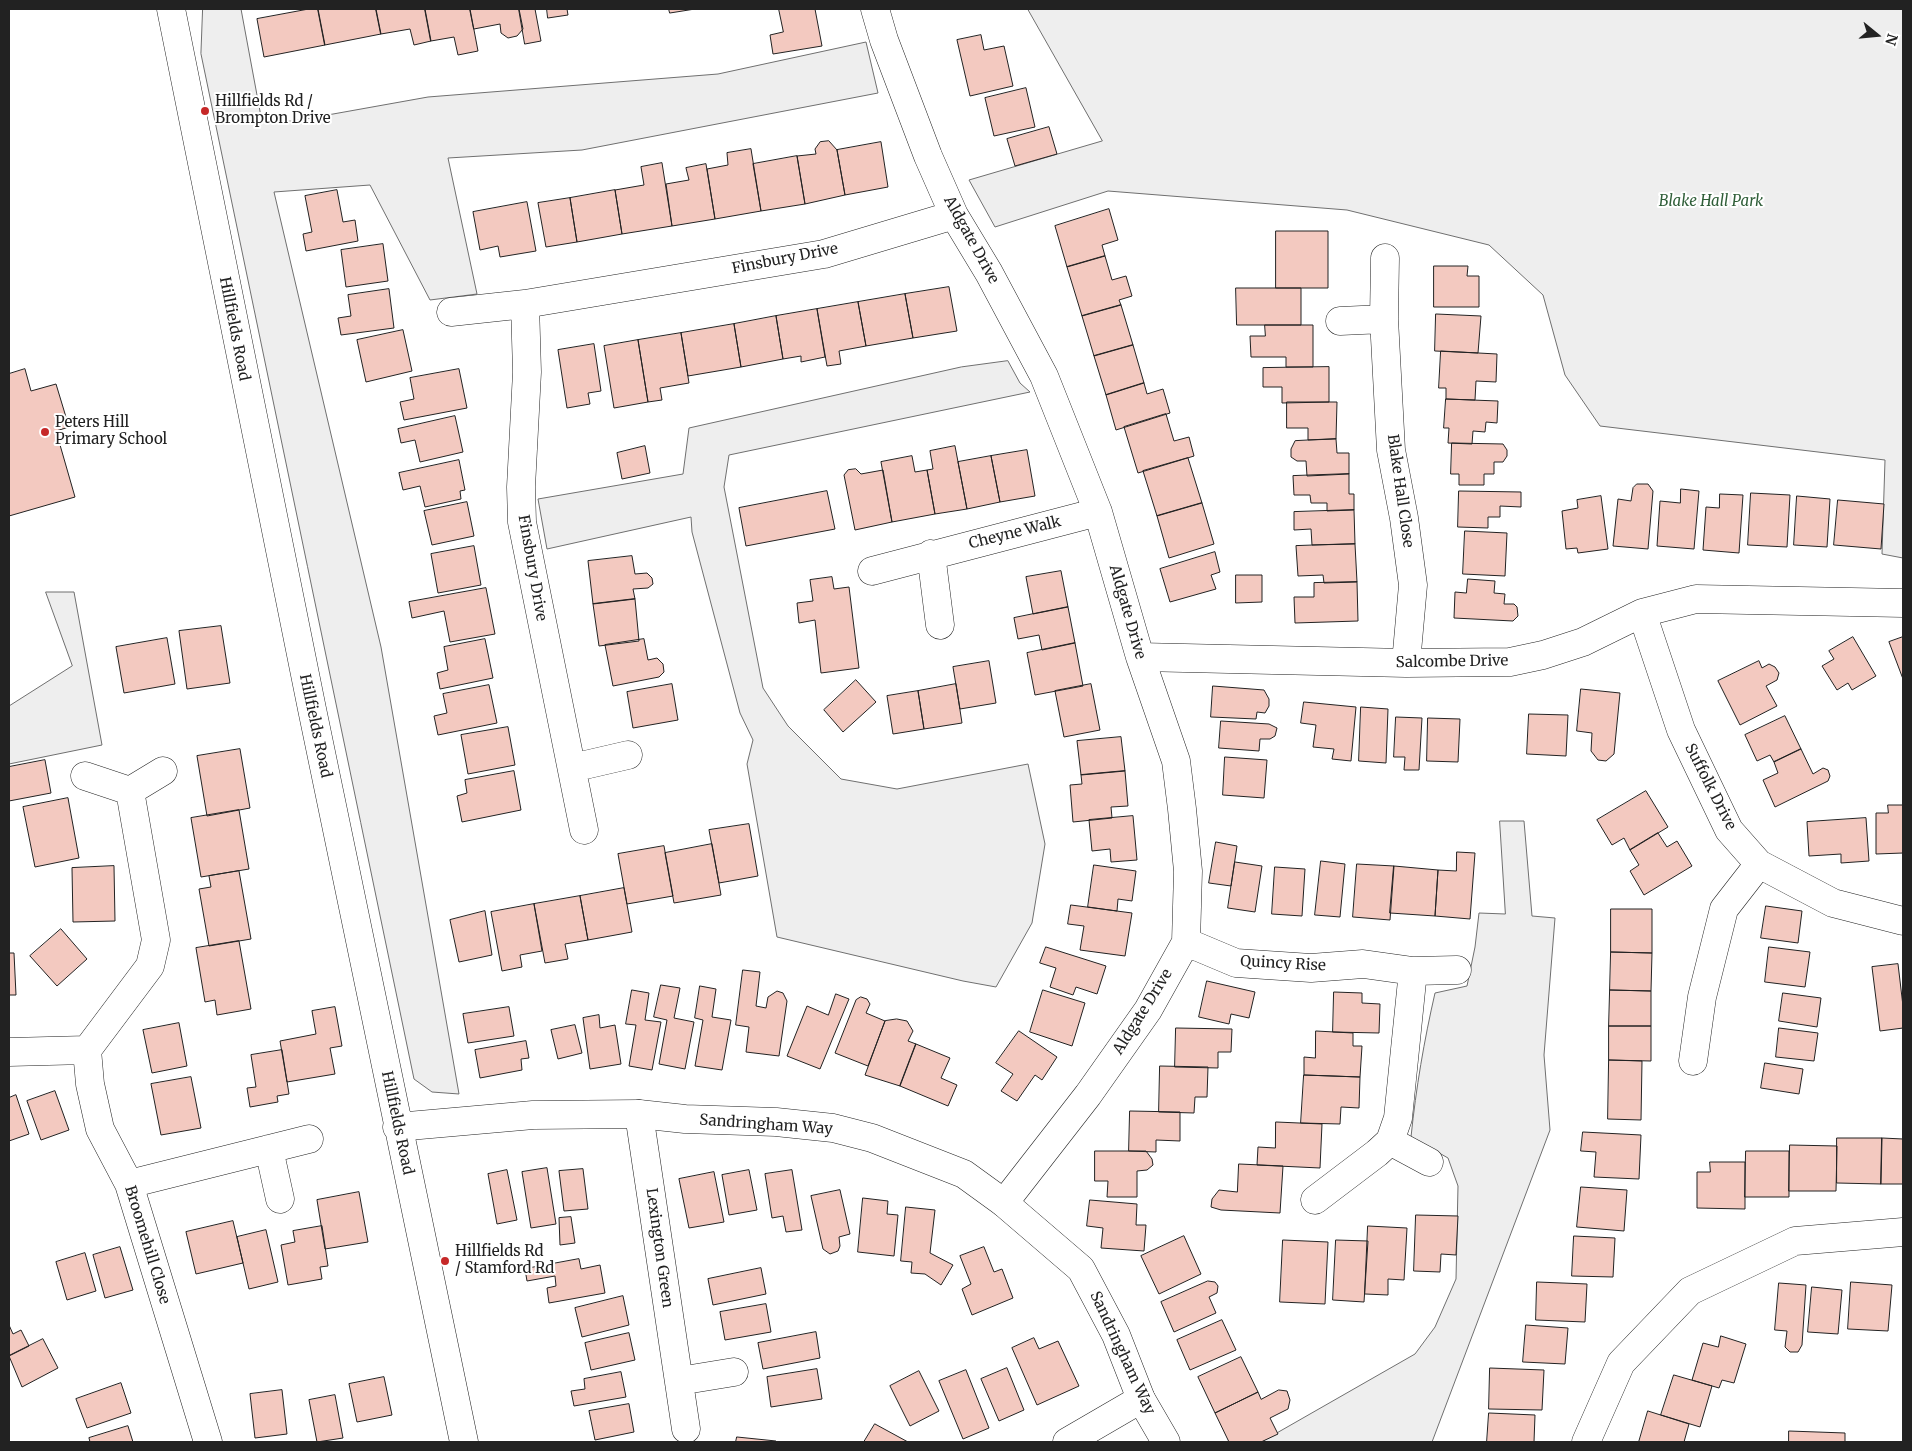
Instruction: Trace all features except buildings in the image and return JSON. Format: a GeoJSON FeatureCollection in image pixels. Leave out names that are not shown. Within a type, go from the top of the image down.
{"type":"FeatureCollection","features":[{"type":"Feature","properties":{"kind":"street","name":"Hillfields Road"},"geometry":{"type":"LineString","coordinates":[[171,9],[239,356],[397,1127],[464,1442]]}},
{"type":"Feature","properties":{"kind":"street","name":"Aldgate Drive"},"geometry":{"type":"LineString","coordinates":[[875,9],[884,40],[925,147],[954,215],[989,273],[1044,376],[1098,512],[1140,657],[1176,760],[1188,871],[1186,942],[1148,1010],[1088,1095],[1004,1203]]}},
{"type":"Feature","properties":{"kind":"street","name":"Finsbury Drive"},"geometry":{"type":"LineString","coordinates":[[451,312],[525,304],[824,254],[954,215]]}},
{"type":"Feature","properties":{"kind":"street","name":"Blake Hall Close"},"geometry":{"type":"LineString","coordinates":[[1384,258],[1384,319],[1391,450],[1404,518],[1412,585],[1406,663]]}},
{"type":"Feature","properties":{"kind":"street","name":"Finsbury Drive"},"geometry":{"type":"LineString","coordinates":[[525,304],[527,372],[521,487],[522,522],[584,830]]}},
{"type":"Feature","properties":{"kind":"street"},"geometry":{"type":"LineString","coordinates":[[1340,321],[1384,319]]}},
{"type":"Feature","properties":{"kind":"street","name":"Cheyne Walk"},"geometry":{"type":"LineString","coordinates":[[872,571],[931,554],[1098,512]]}},
{"type":"Feature","properties":{"kind":"street"},"geometry":{"type":"LineString","coordinates":[[931,554],[940,625]]}},
{"type":"Feature","properties":{"kind":"street","name":"Salcombe Drive"},"geometry":{"type":"LineString","coordinates":[[1140,657],[1406,663],[1510,662],[1543,655],[1583,642],[1642,613],[1696,599],[1903,603]]}},
{"type":"Feature","properties":{"kind":"street","name":"Suffolk Drive"},"geometry":{"type":"LineString","coordinates":[[1642,613],[1681,730],[1729,830],[1759,864],[1833,903],[1903,921]]}},
{"type":"Feature","properties":{"kind":"street"},"geometry":{"type":"LineString","coordinates":[[572,768],[628,755]]}},
{"type":"Feature","properties":{"kind":"street"},"geometry":{"type":"LineString","coordinates":[[85,776],[130,791],[163,771]]}},
{"type":"Feature","properties":{"kind":"street"},"geometry":{"type":"LineString","coordinates":[[9,1052],[87,1050],[150,966],[156,940],[130,791]]}},
{"type":"Feature","properties":{"kind":"street"},"geometry":{"type":"LineString","coordinates":[[1693,1061],[1702,997],[1724,909],[1759,864]]}},
{"type":"Feature","properties":{"kind":"street","name":"Quincy Rise"},"geometry":{"type":"LineString","coordinates":[[1186,942],[1236,963],[1311,968],[1363,964],[1413,971],[1456,970]]}},
{"type":"Feature","properties":{"kind":"street"},"geometry":{"type":"LineString","coordinates":[[1315,1200],[1390,1142],[1398,1118],[1413,971]]}},
{"type":"Feature","properties":{"kind":"street","name":"Broomehill Close"},"geometry":{"type":"LineString","coordinates":[[87,1050],[90,1084],[100,1129],[129,1184],[208,1442]]}},
{"type":"Feature","properties":{"kind":"street","name":"Sandringham Way"},"geometry":{"type":"LineString","coordinates":[[397,1127],[533,1115],[639,1114],[685,1119],[776,1122],[833,1128],[872,1138],[964,1174],[1004,1203],[1081,1269],[1116,1335],[1141,1399],[1166,1442]]}},
{"type":"Feature","properties":{"kind":"street","name":"Lexington Green"},"geometry":{"type":"LineString","coordinates":[[639,1114],[686,1429]]}},
{"type":"Feature","properties":{"kind":"street"},"geometry":{"type":"LineString","coordinates":[[129,1184],[309,1139]]}},
{"type":"Feature","properties":{"kind":"street"},"geometry":{"type":"LineString","coordinates":[[1390,1142],[1429,1162]]}},
{"type":"Feature","properties":{"kind":"street"},"geometry":{"type":"LineString","coordinates":[[269,1149],[280,1199]]}},
{"type":"Feature","properties":{"kind":"street"},"geometry":{"type":"LineString","coordinates":[[1586,1442],[1621,1363],[1690,1291],[1795,1241],[1903,1232]]}},
{"type":"Feature","properties":{"kind":"street"},"geometry":{"type":"LineString","coordinates":[[679,1382],[734,1372]]}},
{"type":"Feature","properties":{"kind":"street"},"geometry":{"type":"LineString","coordinates":[[1067,1442],[1141,1399]]}},
{"type":"Feature","properties":{"kind":"green space"},"geometry":{"type":"Polygon","coordinates":[[[203,9],[241,9],[262,122],[294,121],[428,97],[718,74],[866,42],[878,93],[582,150],[448,158],[477,294],[430,300],[370,185],[274,192],[381,647],[459,1094],[432,1092],[414,1079],[201,54],[203,9]]]}},
{"type":"Feature","properties":{"kind":"green space","name":"Blake Hall Park"},"geometry":{"type":"Polygon","coordinates":[[[1028,9],[1903,9],[1903,558],[1882,554],[1885,460],[1600,426],[1565,375],[1543,295],[1489,245],[1347,210],[1108,191],[995,227],[969,180],[1102,141],[1028,9]]]}},
{"type":"Feature","properties":{"kind":"green space"},"geometry":{"type":"Polygon","coordinates":[[[1008,361],[1020,383],[1030,392],[729,455],[724,487],[763,688],[788,726],[841,779],[897,789],[1028,764],[1045,844],[1032,923],[996,987],[777,937],[747,764],[753,740],[740,713],[692,532],[691,517],[547,549],[538,499],[683,474],[689,428],[961,367],[1008,361]]]}},
{"type":"Feature","properties":{"kind":"green space"},"geometry":{"type":"Polygon","coordinates":[[[46,592],[74,592],[102,745],[9,764],[9,706],[72,666],[46,592]]]}},
{"type":"Feature","properties":{"kind":"green space"},"geometry":{"type":"Polygon","coordinates":[[[1500,821],[1524,821],[1532,916],[1555,918],[1544,1055],[1550,1130],[1432,1442],[1261,1442],[1415,1354],[1435,1327],[1456,1279],[1458,1186],[1448,1158],[1411,1137],[1427,1029],[1435,993],[1467,986],[1475,947],[1479,913],[1505,914],[1500,821]]]}},
{"type":"Feature","properties":{"kind":"place","name":"Hillfields Rd / Brompton Drive"},"geometry":{"type":"Point","coordinates":[205,111]}},
{"type":"Feature","properties":{"kind":"place","name":"Peters Hill Primary School"},"geometry":{"type":"Point","coordinates":[45,432]}},
{"type":"Feature","properties":{"kind":"place","name":"Hillfields Rd / Stamford Rd"},"geometry":{"type":"Point","coordinates":[445,1261]}}]}
